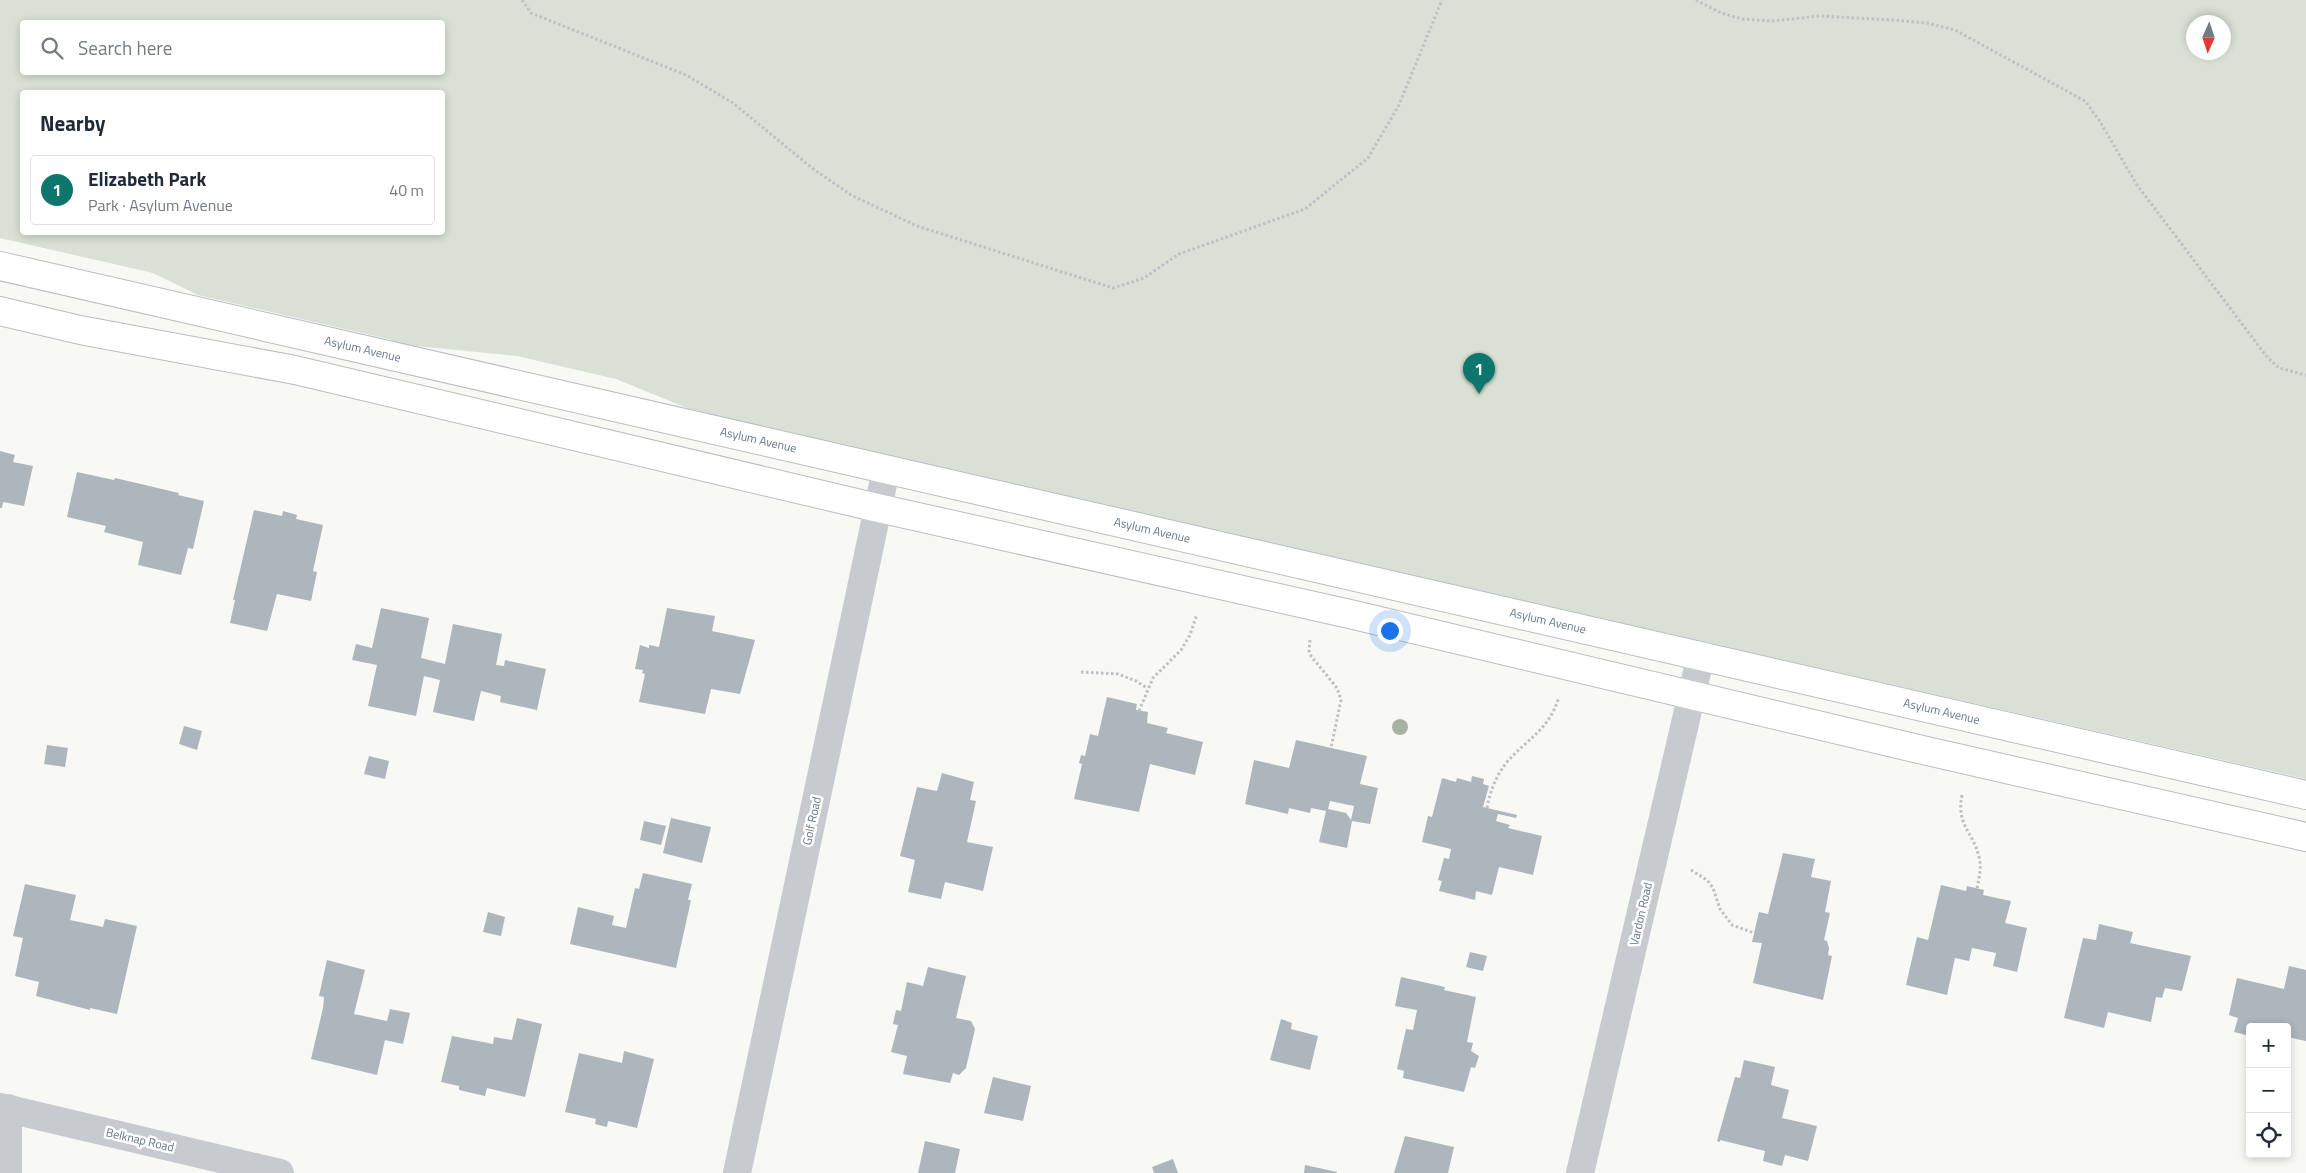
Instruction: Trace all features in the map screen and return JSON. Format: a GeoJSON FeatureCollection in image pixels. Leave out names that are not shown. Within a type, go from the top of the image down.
{"type":"FeatureCollection","features":[{"type":"Feature","properties":{"kind":"main road","name":"Asylum Avenue"},"geometry":{"type":"LineString","coordinates":[[0,266],[2306,795]]}},
{"type":"Feature","properties":{"kind":"main road"},"geometry":{"type":"LineString","coordinates":[[0,311],[80,330],[295,370],[878,508],[1316,607],[1927,751],[2306,837]]}},
{"type":"Feature","properties":{"kind":"street","name":"Golf Road"},"geometry":{"type":"LineString","coordinates":[[737,1173],[886,470]]}},
{"type":"Feature","properties":{"kind":"street","name":"Vardon Road"},"geometry":{"type":"LineString","coordinates":[[1580,1173],[1701,655]]}},
{"type":"Feature","properties":{"kind":"street"},"geometry":{"type":"LineString","coordinates":[[4,1108],[8,1173]]}},
{"type":"Feature","properties":{"kind":"street","name":"Belknap Road"},"geometry":{"type":"LineString","coordinates":[[4,1108],[280,1173]]}},
{"type":"Feature","properties":{"kind":"path"},"geometry":{"type":"LineString","coordinates":[[522,0],[531,13],[686,75],[733,102],[812,168],[850,195],[917,226],[1112,288],[1144,278],[1179,254],[1305,209],[1368,158],[1399,105],[1442,0]]}},
{"type":"Feature","properties":{"kind":"path"},"geometry":{"type":"LineString","coordinates":[[1696,0],[1721,13],[1772,22],[1820,16],[1927,23],[1956,30],[2085,101],[2099,120],[2137,185],[2267,357],[2280,368],[2306,375]]}},
{"type":"Feature","properties":{"kind":"path"},"geometry":{"type":"LineString","coordinates":[[1140,710],[1147,688],[1163,667],[1181,650],[1190,635],[1198,611]]}},
{"type":"Feature","properties":{"kind":"path"},"geometry":{"type":"LineString","coordinates":[[1311,637],[1309,646],[1311,656],[1337,688],[1341,700],[1331,748]]}},
{"type":"Feature","properties":{"kind":"path"},"geometry":{"type":"LineString","coordinates":[[1081,672],[1118,674],[1136,680],[1147,688]]}},
{"type":"Feature","properties":{"kind":"path"},"geometry":{"type":"LineString","coordinates":[[1487,808],[1490,791],[1501,770],[1552,717],[1560,694]]}},
{"type":"Feature","properties":{"kind":"path"},"geometry":{"type":"LineString","coordinates":[[1963,787],[1959,807],[1961,820],[1975,845],[1981,866],[1977,889]]}},
{"type":"Feature","properties":{"kind":"path"},"geometry":{"type":"LineString","coordinates":[[1691,870],[1707,880],[1713,888],[1720,909],[1732,925],[1754,933]]}},
{"type":"Feature","properties":{"kind":"shaded area"},"geometry":{"type":"Polygon","coordinates":[[[0,0],[2306,0],[2306,779],[888,456],[687,408],[616,379],[517,356],[407,345],[198,295],[153,273],[0,238],[0,0]]]}},
{"type":"Feature","properties":{"kind":"building"},"geometry":{"type":"Polygon","coordinates":[[[0,451],[15,455],[13,462],[33,466],[24,506],[3,502],[2,508],[0,508],[0,451]]]}},
{"type":"Feature","properties":{"kind":"building"},"geometry":{"type":"Polygon","coordinates":[[[77,472],[114,480],[115,478],[204,501],[193,549],[188,548],[181,575],[138,565],[143,542],[104,532],[106,526],[67,517],[77,472]]]}},
{"type":"Feature","properties":{"kind":"building"},"geometry":{"type":"Polygon","coordinates":[[[254,510],[282,516],[283,511],[297,515],[296,519],[323,525],[313,571],[317,572],[311,601],[277,594],[267,631],[230,623],[235,600],[233,600],[254,510]]]}},
{"type":"Feature","properties":{"kind":"building"},"geometry":{"type":"Polygon","coordinates":[[[381,608],[429,618],[421,658],[445,664],[453,624],[502,634],[496,665],[504,666],[505,660],[546,669],[537,710],[500,702],[501,696],[481,691],[474,721],[433,712],[440,680],[424,676],[416,716],[368,706],[377,665],[352,660],[356,644],[372,648],[381,608]]]}},
{"type":"Feature","properties":{"kind":"building"},"geometry":{"type":"Polygon","coordinates":[[[667,608],[715,616],[712,631],[755,640],[740,694],[711,689],[705,714],[639,702],[645,674],[642,673],[643,670],[635,669],[640,645],[649,648],[649,645],[659,647],[667,608]]]}},
{"type":"Feature","properties":{"kind":"building"},"geometry":{"type":"Polygon","coordinates":[[[1107,697],[1137,704],[1136,710],[1148,712],[1147,723],[1168,728],[1166,733],[1203,742],[1195,775],[1150,764],[1139,812],[1074,799],[1082,764],[1079,763],[1081,755],[1085,756],[1090,734],[1098,736],[1107,697]]]}},
{"type":"Feature","properties":{"kind":"building"},"geometry":{"type":"Polygon","coordinates":[[[184,726],[202,731],[197,750],[179,744],[184,726]]]}},
{"type":"Feature","properties":{"kind":"building"},"geometry":{"type":"Polygon","coordinates":[[[1296,740],[1367,756],[1360,784],[1378,788],[1370,824],[1352,821],[1347,848],[1319,842],[1326,811],[1311,808],[1310,813],[1289,808],[1288,814],[1245,804],[1254,760],[1289,768],[1296,740]],[[1330,801],[1328,809],[1346,813],[1351,820],[1354,806],[1330,801]]]}},
{"type":"Feature","properties":{"kind":"building"},"geometry":{"type":"Polygon","coordinates":[[[47,745],[68,748],[65,767],[44,764],[47,745]]]}},
{"type":"Feature","properties":{"kind":"building"},"geometry":{"type":"Polygon","coordinates":[[[369,756],[389,761],[385,779],[364,774],[369,756]]]}},
{"type":"Feature","properties":{"kind":"building"},"geometry":{"type":"Polygon","coordinates":[[[942,773],[974,782],[970,800],[976,801],[967,842],[993,847],[983,891],[945,882],[941,899],[908,892],[915,860],[900,856],[917,787],[937,791],[942,773]]]}},
{"type":"Feature","properties":{"kind":"building"},"geometry":{"type":"Polygon","coordinates":[[[1472,776],[1484,779],[1483,784],[1489,786],[1483,807],[1517,815],[1516,818],[1498,814],[1496,821],[1510,825],[1508,828],[1542,836],[1533,875],[1499,867],[1492,895],[1476,891],[1475,900],[1439,891],[1442,881],[1438,880],[1444,858],[1449,859],[1451,849],[1422,842],[1428,816],[1432,817],[1442,778],[1456,782],[1457,778],[1471,782],[1472,776]]]}},
{"type":"Feature","properties":{"kind":"building"},"geometry":{"type":"Polygon","coordinates":[[[671,818],[711,827],[702,863],[663,853],[671,818]]]}},
{"type":"Feature","properties":{"kind":"building"},"geometry":{"type":"Polygon","coordinates":[[[644,821],[666,826],[661,845],[640,840],[644,821]]]}},
{"type":"Feature","properties":{"kind":"building"},"geometry":{"type":"Polygon","coordinates":[[[1783,853],[1815,859],[1811,877],[1831,881],[1825,912],[1830,913],[1824,940],[1827,941],[1829,948],[1828,955],[1832,956],[1823,1000],[1753,983],[1762,943],[1752,942],[1759,912],[1768,914],[1783,853]]]}},
{"type":"Feature","properties":{"kind":"building"},"geometry":{"type":"Polygon","coordinates":[[[643,873],[692,884],[688,900],[691,900],[676,968],[570,944],[578,907],[614,916],[612,925],[626,928],[635,888],[639,889],[643,873]]]}},
{"type":"Feature","properties":{"kind":"building"},"geometry":{"type":"Polygon","coordinates":[[[25,884],[76,895],[70,920],[103,927],[105,919],[137,926],[117,1014],[90,1008],[90,1010],[36,996],[39,982],[15,976],[23,938],[13,936],[25,884]]]}},
{"type":"Feature","properties":{"kind":"building"},"geometry":{"type":"Polygon","coordinates":[[[1941,885],[1966,891],[1967,886],[1984,890],[1983,895],[2011,901],[2005,923],[2027,928],[2017,972],[1993,966],[1996,953],[1972,948],[1969,961],[1955,958],[1947,995],[1906,985],[1917,937],[1928,940],[1941,885]]]}},
{"type":"Feature","properties":{"kind":"building"},"geometry":{"type":"Polygon","coordinates":[[[488,912],[505,917],[501,936],[483,932],[488,912]]]}},
{"type":"Feature","properties":{"kind":"building"},"geometry":{"type":"Polygon","coordinates":[[[2099,924],[2133,932],[2130,943],[2191,956],[2182,991],[2165,988],[2162,998],[2156,997],[2151,1022],[2108,1012],[2104,1028],[2064,1018],[2083,938],[2096,940],[2099,924]]]}},
{"type":"Feature","properties":{"kind":"building"},"geometry":{"type":"Polygon","coordinates":[[[1470,952],[1487,956],[1483,971],[1466,967],[1470,952]]]}},
{"type":"Feature","properties":{"kind":"building"},"geometry":{"type":"Polygon","coordinates":[[[327,960],[365,970],[354,1014],[387,1021],[390,1009],[410,1013],[403,1044],[385,1040],[377,1075],[311,1059],[323,1008],[324,997],[319,996],[327,960]]]}},
{"type":"Feature","properties":{"kind":"building"},"geometry":{"type":"Polygon","coordinates":[[[2289,966],[2306,970],[2306,1041],[2291,1038],[2291,1023],[2246,1023],[2246,1035],[2234,1032],[2238,1018],[2229,1015],[2237,978],[2284,989],[2289,966]]]}},
{"type":"Feature","properties":{"kind":"building"},"geometry":{"type":"Polygon","coordinates":[[[928,967],[966,976],[956,1018],[971,1021],[975,1029],[966,1068],[959,1075],[953,1073],[950,1083],[903,1074],[907,1056],[891,1052],[898,1025],[893,1024],[896,1010],[901,1011],[907,982],[923,986],[928,967]]]}},
{"type":"Feature","properties":{"kind":"building"},"geometry":{"type":"Polygon","coordinates":[[[1401,977],[1445,987],[1444,990],[1476,997],[1467,1042],[1473,1043],[1471,1051],[1479,1056],[1475,1068],[1471,1067],[1464,1092],[1403,1078],[1404,1071],[1397,1069],[1406,1029],[1413,1030],[1417,1010],[1395,1006],[1401,977]]]}},
{"type":"Feature","properties":{"kind":"building"},"geometry":{"type":"Polygon","coordinates":[[[517,1018],[542,1024],[525,1097],[487,1088],[485,1096],[459,1090],[459,1086],[441,1082],[452,1036],[493,1044],[494,1037],[512,1040],[517,1018]]]}},
{"type":"Feature","properties":{"kind":"building"},"geometry":{"type":"Polygon","coordinates":[[[1281,1019],[1292,1023],[1291,1029],[1318,1036],[1310,1070],[1270,1060],[1281,1019]]]}},
{"type":"Feature","properties":{"kind":"building"},"geometry":{"type":"Polygon","coordinates":[[[624,1051],[654,1059],[637,1128],[608,1121],[607,1127],[595,1124],[596,1119],[565,1112],[579,1053],[622,1063],[624,1051]]]}},
{"type":"Feature","properties":{"kind":"building"},"geometry":{"type":"Polygon","coordinates":[[[1744,1060],[1775,1067],[1771,1085],[1789,1090],[1782,1118],[1817,1126],[1808,1161],[1785,1155],[1782,1166],[1763,1161],[1765,1151],[1720,1140],[1720,1142],[1717,1141],[1735,1077],[1740,1078],[1744,1060]]]}},
{"type":"Feature","properties":{"kind":"building"},"geometry":{"type":"Polygon","coordinates":[[[993,1077],[1031,1086],[1023,1121],[984,1113],[993,1077]]]}},
{"type":"Feature","properties":{"kind":"building"},"geometry":{"type":"Polygon","coordinates":[[[1405,1136],[1454,1147],[1448,1173],[1394,1173],[1405,1136]]]}},
{"type":"Feature","properties":{"kind":"building"},"geometry":{"type":"Polygon","coordinates":[[[925,1141],[960,1149],[955,1173],[918,1173],[925,1141]]]}},
{"type":"Feature","properties":{"kind":"building"},"geometry":{"type":"Polygon","coordinates":[[[1173,1159],[1178,1173],[1154,1173],[1152,1167],[1173,1159]]]}},
{"type":"Feature","properties":{"kind":"building"},"geometry":{"type":"Polygon","coordinates":[[[1305,1165],[1337,1172],[1337,1173],[1304,1173],[1305,1165]]]}},
{"type":"Feature","properties":{"kind":"place","name":"Elizabeth Park"},"geometry":{"type":"Point","coordinates":[1479,394]}}]}
